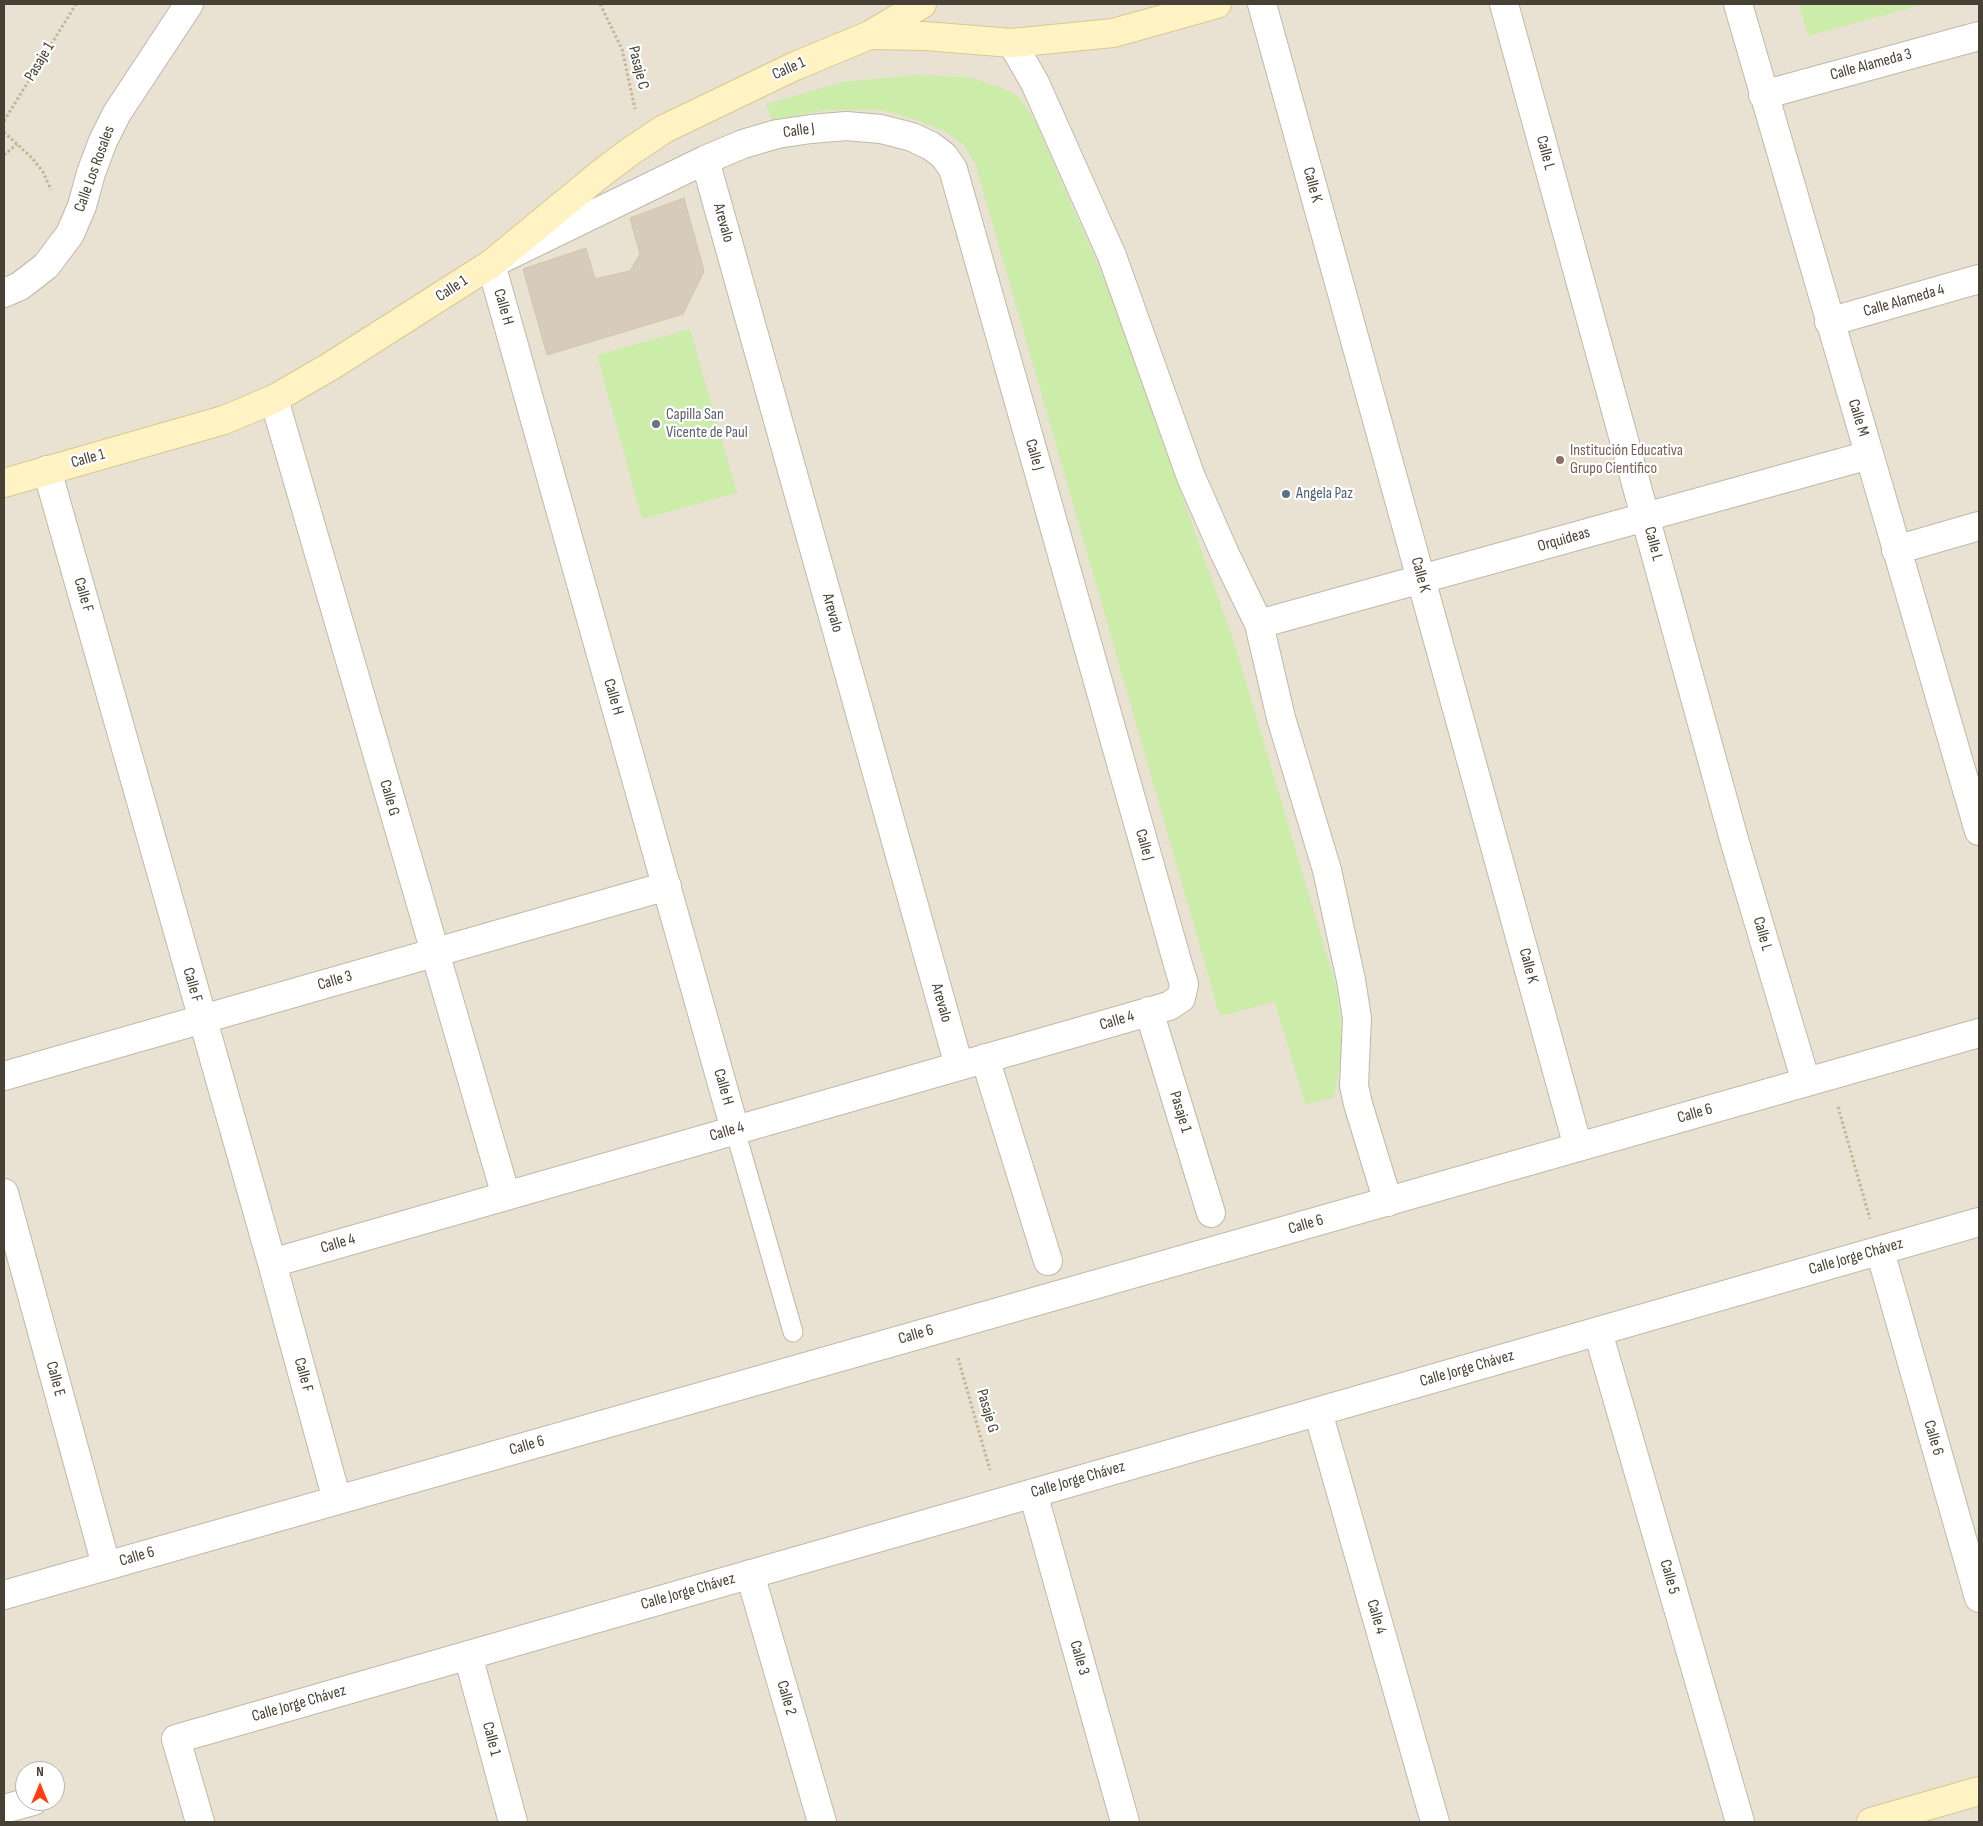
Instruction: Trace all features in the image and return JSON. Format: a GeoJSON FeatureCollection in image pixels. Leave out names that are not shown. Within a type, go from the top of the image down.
{"type":"FeatureCollection","features":[{"type":"Feature","properties":{"kind":"street","name":"Calle Los Rosales"},"geometry":{"type":"LineString","coordinates":[[4,293],[20,286],[46,266],[70,234],[82,206],[102,141],[117,113],[189,4]]}},
{"type":"Feature","properties":{"kind":"street","name":"Calle 1"},"geometry":{"type":"LineString","coordinates":[[4,483],[224,420],[274,399],[331,366],[491,264],[599,175],[664,129],[751,86],[870,35],[922,4]]}},
{"type":"Feature","properties":{"kind":"street","name":"Calle 1"},"geometry":{"type":"LineString","coordinates":[[870,35],[925,36],[1012,43],[1113,32],[1217,4]]}},
{"type":"Feature","properties":{"kind":"street","name":"Calle K"},"geometry":{"type":"LineString","coordinates":[[1262,4],[1578,1147]]}},
{"type":"Feature","properties":{"kind":"street","name":"Calle L"},"geometry":{"type":"LineString","coordinates":[[1504,4],[1736,843],[1817,1079]]}},
{"type":"Feature","properties":{"kind":"street","name":"Calle M"},"geometry":{"type":"LineString","coordinates":[[1738,4],[1896,550],[1972,778],[1979,831]]}},
{"type":"Feature","properties":{"kind":"street","name":"Calle Alameda 3"},"geometry":{"type":"LineString","coordinates":[[1763,95],[1979,36]]}},
{"type":"Feature","properties":{"kind":"street"},"geometry":{"type":"LineString","coordinates":[[1012,43],[1035,83],[1112,256],[1190,477],[1224,554],[1259,624],[1282,718],[1327,870],[1351,980],[1357,1018],[1354,1086],[1388,1202]]}},
{"type":"Feature","properties":{"kind":"street","name":"Calle J"},"geometry":{"type":"LineString","coordinates":[[491,264],[705,160],[743,144],[777,134],[846,126],[881,129],[931,146],[944,156],[953,169],[1184,984],[1181,998]]}},
{"type":"Feature","properties":{"kind":"street","name":"Arevalo"},"geometry":{"type":"LineString","coordinates":[[705,160],[959,1066]]}},
{"type":"Feature","properties":{"kind":"street","name":"Calle H"},"geometry":{"type":"LineString","coordinates":[[491,264],[735,1130]]}},
{"type":"Feature","properties":{"kind":"street","name":"Calle Alameda 4"},"geometry":{"type":"LineString","coordinates":[[1830,322],[1979,279]]}},
{"type":"Feature","properties":{"kind":"street","name":"Calle G"},"geometry":{"type":"LineString","coordinates":[[274,399],[506,1196]]}},
{"type":"Feature","properties":{"kind":"street","name":"Orquideas"},"geometry":{"type":"LineString","coordinates":[[1259,624],[1869,455]]}},
{"type":"Feature","properties":{"kind":"street","name":"Calle F"},"geometry":{"type":"LineString","coordinates":[[48,470],[337,1500]]}},
{"type":"Feature","properties":{"kind":"street"},"geometry":{"type":"LineString","coordinates":[[1896,550],[1979,526]]}},
{"type":"Feature","properties":{"kind":"street","name":"Calle 3"},"geometry":{"type":"LineString","coordinates":[[4,1076],[667,886]]}},
{"type":"Feature","properties":{"kind":"street","name":"Calle 4"},"geometry":{"type":"LineString","coordinates":[[272,1263],[1169,1006],[1181,998]]}},
{"type":"Feature","properties":{"kind":"street","name":"Pasaje 1"},"geometry":{"type":"LineString","coordinates":[[1149,1011],[1211,1213]]}},
{"type":"Feature","properties":{"kind":"street","name":"Calle 6"},"geometry":{"type":"LineString","coordinates":[[4,1595],[1979,1034]]}},
{"type":"Feature","properties":{"kind":"street"},"geometry":{"type":"LineString","coordinates":[[985,1058],[1048,1261]]}},
{"type":"Feature","properties":{"kind":"street","name":"Calle E"},"geometry":{"type":"LineString","coordinates":[[4,1193],[106,1566]]}},
{"type":"Feature","properties":{"kind":"street","name":"Calle Jorge Chávez"},"geometry":{"type":"LineString","coordinates":[[200,1822],[176,1739],[1979,1222]]}},
{"type":"Feature","properties":{"kind":"street","name":"Calle 6"},"geometry":{"type":"LineString","coordinates":[[1880,1251],[1979,1598]]}},
{"type":"Feature","properties":{"kind":"street","name":"Calle 5"},"geometry":{"type":"LineString","coordinates":[[1598,1332],[1740,1822]]}},
{"type":"Feature","properties":{"kind":"street","name":"Calle 4"},"geometry":{"type":"LineString","coordinates":[[1318,1412],[1435,1822]]}},
{"type":"Feature","properties":{"kind":"street","name":"Calle 3"},"geometry":{"type":"LineString","coordinates":[[1033,1493],[1125,1822]]}},
{"type":"Feature","properties":{"kind":"street","name":"Calle 2"},"geometry":{"type":"LineString","coordinates":[[750,1574],[822,1822]]}},
{"type":"Feature","properties":{"kind":"street","name":"Calle 1"},"geometry":{"type":"LineString","coordinates":[[468,1655],[513,1822]]}},
{"type":"Feature","properties":{"kind":"street"},"geometry":{"type":"LineString","coordinates":[[1871,1822],[1979,1791]]}},
{"type":"Feature","properties":{"kind":"lane"},"geometry":{"type":"LineString","coordinates":[[735,1130],[793,1332]]}},
{"type":"Feature","properties":{"kind":"path","name":"Pasaje 1"},"geometry":{"type":"LineString","coordinates":[[4,121],[76,4]]}},
{"type":"Feature","properties":{"kind":"path","name":"Pasaje C"},"geometry":{"type":"LineString","coordinates":[[600,4],[622,49],[636,112],[646,141]]}},
{"type":"Feature","properties":{"kind":"path"},"geometry":{"type":"LineString","coordinates":[[4,132],[33,159],[43,172],[70,234]]}},
{"type":"Feature","properties":{"kind":"path"},"geometry":{"type":"LineString","coordinates":[[4,155],[17,144]]}},
{"type":"Feature","properties":{"kind":"path"},"geometry":{"type":"LineString","coordinates":[[1817,1079],[1880,1251]]}},
{"type":"Feature","properties":{"kind":"path","name":"Pasaje G"},"geometry":{"type":"LineString","coordinates":[[949,1326],[1000,1503]]}},
{"type":"Feature","properties":{"kind":"shaded area"},"geometry":{"type":"Polygon","coordinates":[[[4,4],[1979,4],[1979,1822],[4,1822],[4,4]]]}},
{"type":"Feature","properties":{"kind":"green space"},"geometry":{"type":"Polygon","coordinates":[[[1799,4],[1925,4],[1808,36],[1799,4]]]}},
{"type":"Feature","properties":{"kind":"green space"},"geometry":{"type":"Polygon","coordinates":[[[914,75],[967,77],[998,86],[1018,96],[1035,121],[1108,288],[1234,642],[1336,986],[1341,1021],[1341,1058],[1334,1098],[1305,1104],[1275,1002],[1220,1016],[975,163],[963,144],[944,131],[916,120],[881,110],[826,110],[772,120],[766,104],[842,82],[914,75]]]}},
{"type":"Feature","properties":{"kind":"green space"},"geometry":{"type":"Polygon","coordinates":[[[690,329],[737,493],[642,519],[597,355],[690,329]]]}},
{"type":"Feature","properties":{"kind":"building"},"geometry":{"type":"Polygon","coordinates":[[[684,198],[704,271],[683,314],[547,355],[523,269],[586,248],[595,279],[630,271],[640,254],[630,218],[684,198]]]}},
{"type":"Feature","properties":{"kind":"place","name":"Capilla San Vicente de Paul"},"geometry":{"type":"Point","coordinates":[656,424]}},
{"type":"Feature","properties":{"kind":"place","name":"Institución Educativa Grupo Cientifico"},"geometry":{"type":"Point","coordinates":[1560,460]}},
{"type":"Feature","properties":{"kind":"place","name":"Angela Paz"},"geometry":{"type":"Point","coordinates":[1286,494]}}]}
